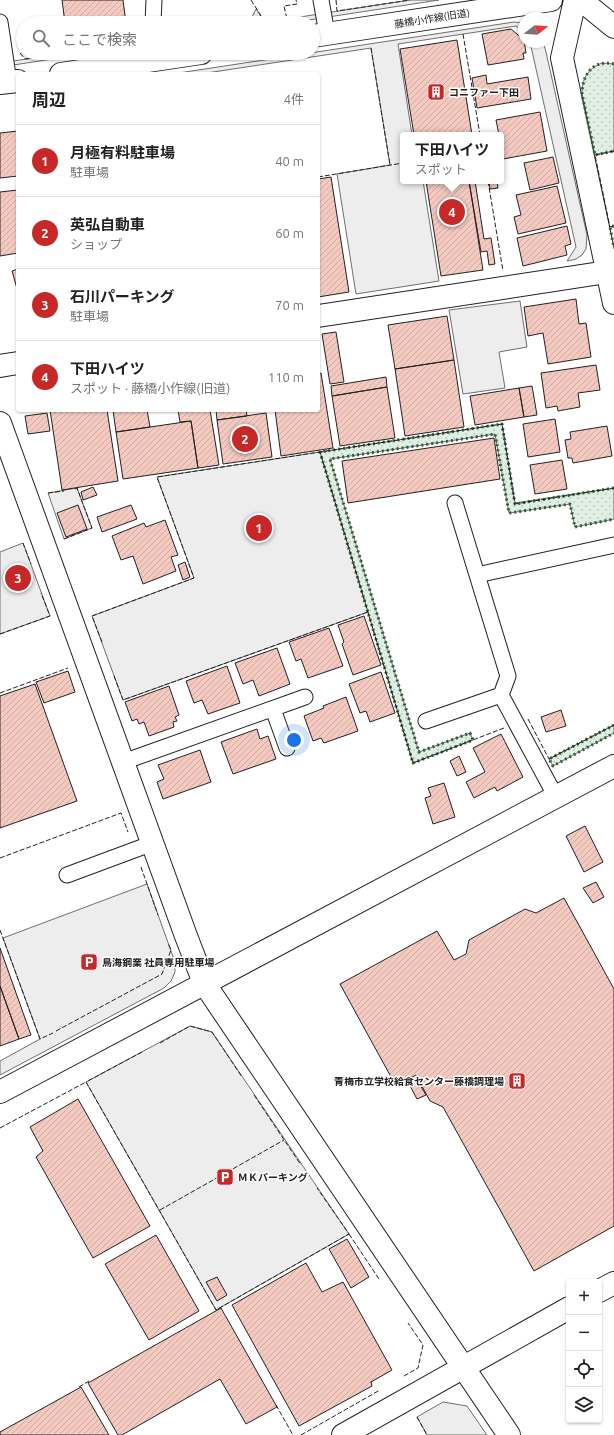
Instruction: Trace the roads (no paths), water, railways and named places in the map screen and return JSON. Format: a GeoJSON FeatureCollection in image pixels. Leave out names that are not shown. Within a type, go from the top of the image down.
{"type":"FeatureCollection","features":[{"type":"Feature","properties":{"kind":"street","name":"藤橋小作線(旧道)"},"geometry":{"type":"LineString","coordinates":[[320,35],[551,0]]}},
{"type":"Feature","properties":{"kind":"street"},"geometry":{"type":"LineString","coordinates":[[575,0],[562,58],[614,303]]}},
{"type":"Feature","properties":{"kind":"street"},"geometry":{"type":"LineString","coordinates":[[581,0],[614,27]]}},
{"type":"Feature","properties":{"kind":"street"},"geometry":{"type":"LineString","coordinates":[[72,72],[136,60]]}},
{"type":"Feature","properties":{"kind":"street"},"geometry":{"type":"LineString","coordinates":[[320,316],[607,272]]}},
{"type":"Feature","properties":{"kind":"street"},"geometry":{"type":"LineString","coordinates":[[0,366],[16,363]]}},
{"type":"Feature","properties":{"kind":"street"},"geometry":{"type":"LineString","coordinates":[[0,423],[204,983],[509,1435]]}},
{"type":"Feature","properties":{"kind":"street"},"geometry":{"type":"LineString","coordinates":[[0,1092],[614,766]]}},
{"type":"Feature","properties":{"kind":"street"},"geometry":{"type":"LineString","coordinates":[[602,1289],[614,1283]]}},
{"type":"Feature","properties":{"kind":"street"},"geometry":{"type":"LineString","coordinates":[[343,1435],[566,1310]]}},
{"type":"Feature","properties":{"kind":"lane"},"geometry":{"type":"LineString","coordinates":[[153,16],[154,0]]}},
{"type":"Feature","properties":{"kind":"lane"},"geometry":{"type":"LineString","coordinates":[[320,35],[321,0]]}},
{"type":"Feature","properties":{"kind":"lane"},"geometry":{"type":"LineString","coordinates":[[0,22],[9,82]]}},
{"type":"Feature","properties":{"kind":"lane"},"geometry":{"type":"LineString","coordinates":[[455,503],[508,676],[501,695],[556,797]]}},
{"type":"Feature","properties":{"kind":"lane"},"geometry":{"type":"LineString","coordinates":[[477,575],[614,545]]}},
{"type":"Feature","properties":{"kind":"lane"},"geometry":{"type":"LineString","coordinates":[[426,721],[501,695]]}},
{"type":"Feature","properties":{"kind":"lane"},"geometry":{"type":"LineString","coordinates":[[123,762],[305,697]]}},
{"type":"Feature","properties":{"kind":"lane"},"geometry":{"type":"LineString","coordinates":[[273,709],[287,748]]}},
{"type":"Feature","properties":{"kind":"lane"},"geometry":{"type":"LineString","coordinates":[[67,875],[153,843]]}},
{"type":"Feature","properties":{"kind":"place","name":"コニファー下田"},"geometry":{"type":"Point","coordinates":[436,92]}},
{"type":"Feature","properties":{"kind":"place","name":"下田ハイツ"},"geometry":{"type":"Point","coordinates":[452,212]}},
{"type":"Feature","properties":{"kind":"place","name":"英弘自動車"},"geometry":{"type":"Point","coordinates":[245,439]}},
{"type":"Feature","properties":{"kind":"place","name":"月極有料駐車場"},"geometry":{"type":"Point","coordinates":[259,528]}},
{"type":"Feature","properties":{"kind":"place","name":"石川パーキング"},"geometry":{"type":"Point","coordinates":[18,578]}},
{"type":"Feature","properties":{"kind":"place","name":"鳥海鋼業 社員専用駐車場"},"geometry":{"type":"Point","coordinates":[89,962]}},
{"type":"Feature","properties":{"kind":"place","name":"青梅市立学校給食センター藤橋調理場"},"geometry":{"type":"Point","coordinates":[517,1081]}},
{"type":"Feature","properties":{"kind":"place","name":"ＭＫパーキング"},"geometry":{"type":"Point","coordinates":[225,1177]}}]}
